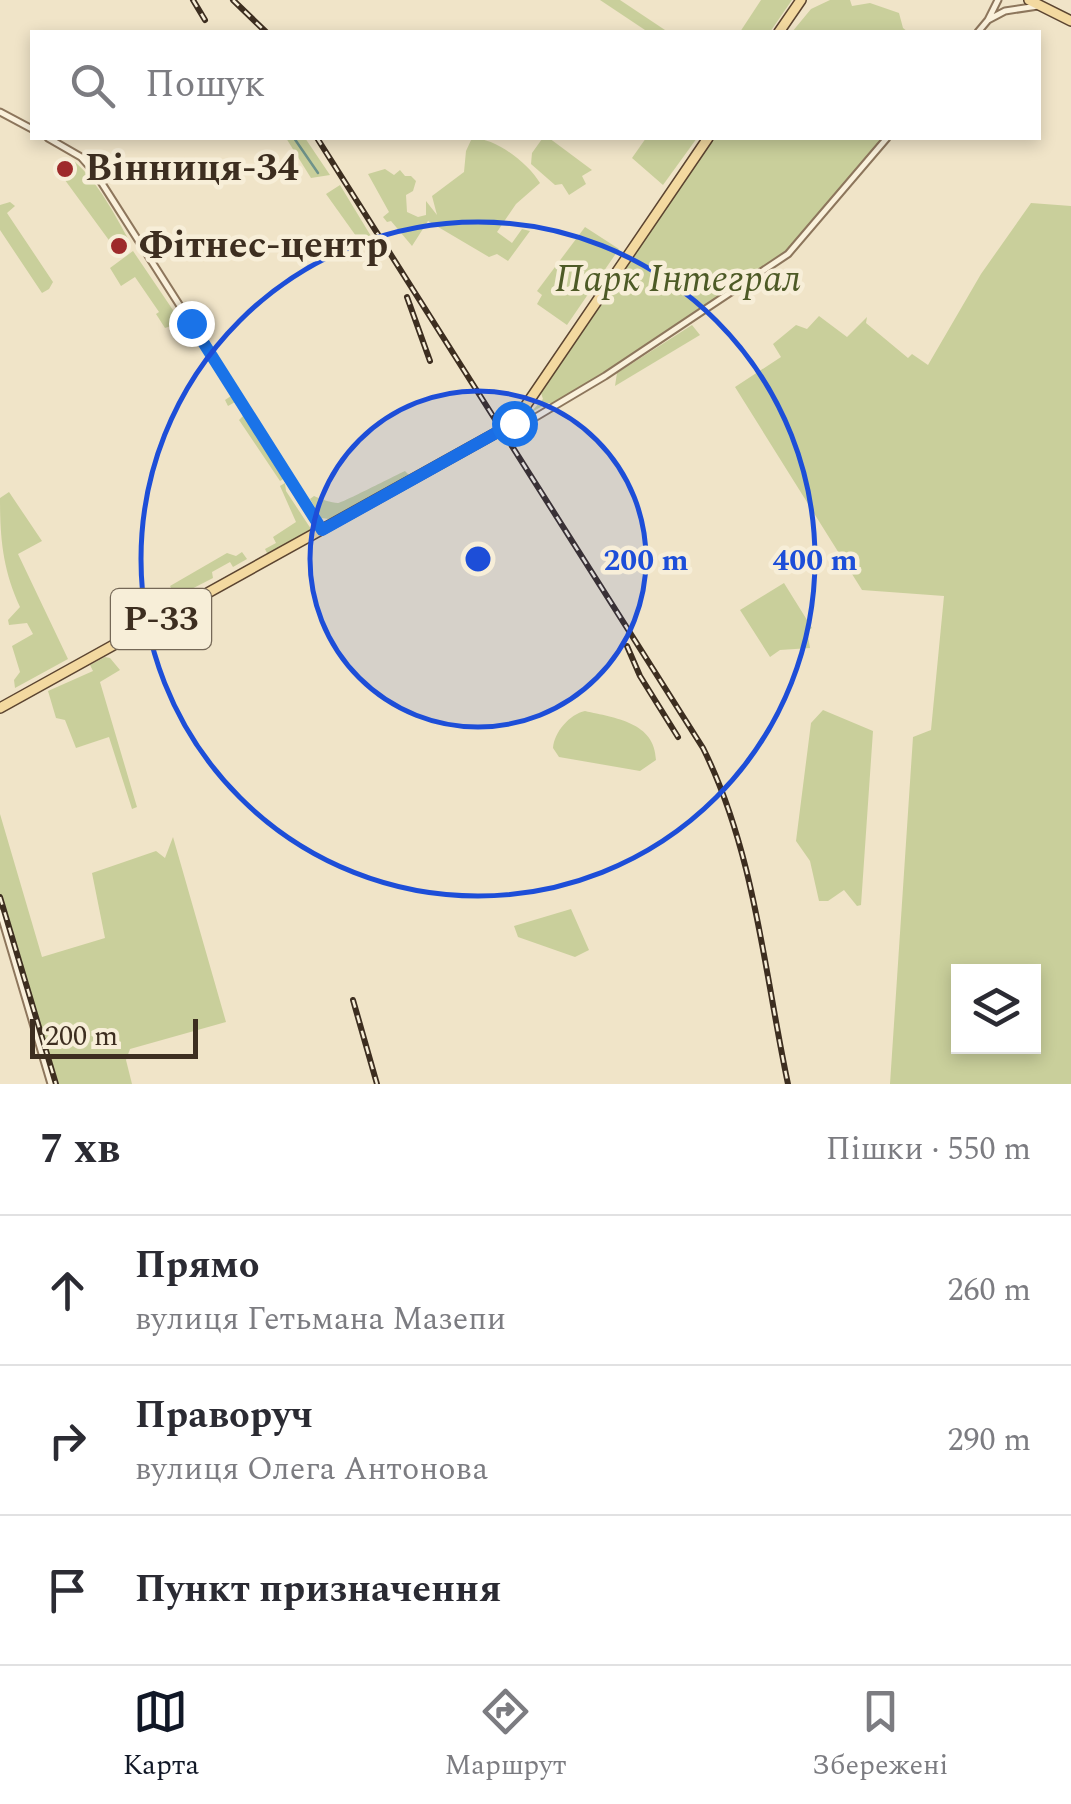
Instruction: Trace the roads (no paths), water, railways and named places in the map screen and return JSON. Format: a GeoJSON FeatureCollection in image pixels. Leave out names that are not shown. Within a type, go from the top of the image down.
{"type":"FeatureCollection","features":[{"type":"Feature","properties":{"kind":"main road"},"geometry":{"type":"LineString","coordinates":[[780,30],[801,0]]}},
{"type":"Feature","properties":{"kind":"main road"},"geometry":{"type":"LineString","coordinates":[[1028,0],[1071,21]]}},
{"type":"Feature","properties":{"kind":"main road","name":"Р-33"},"geometry":{"type":"LineString","coordinates":[[0,708],[514,423],[707,140]]}},
{"type":"Feature","properties":{"kind":"street"},"geometry":{"type":"LineString","coordinates":[[980,30],[998,0]]}},
{"type":"Feature","properties":{"kind":"street"},"geometry":{"type":"LineString","coordinates":[[1005,11],[1012,0]]}},
{"type":"Feature","properties":{"kind":"street"},"geometry":{"type":"LineString","coordinates":[[988,20],[1005,11],[1040,6]]}},
{"type":"Feature","properties":{"kind":"street"},"geometry":{"type":"LineString","coordinates":[[0,112],[30,128]]}},
{"type":"Feature","properties":{"kind":"street"},"geometry":{"type":"LineString","coordinates":[[51,140],[81,157],[96,174],[322,530]]}},
{"type":"Feature","properties":{"kind":"street"},"geometry":{"type":"LineString","coordinates":[[514,423],[536,417],[605,376],[788,254],[886,140]]}},
{"type":"Feature","properties":{"kind":"street"},"geometry":{"type":"LineString","coordinates":[[0,912],[51,1084]]}},
{"type":"Feature","properties":{"kind":"waterway"},"geometry":{"type":"LineString","coordinates":[[295,140],[318,173]]}},
{"type":"Feature","properties":{"kind":"railway"},"geometry":{"type":"LineString","coordinates":[[193,0],[205,20]]}},
{"type":"Feature","properties":{"kind":"railway"},"geometry":{"type":"LineString","coordinates":[[233,0],[264,30]]}},
{"type":"Feature","properties":{"kind":"railway"},"geometry":{"type":"LineString","coordinates":[[318,140],[703,748],[721,788],[746,871],[788,1084]]}},
{"type":"Feature","properties":{"kind":"railway"},"geometry":{"type":"LineString","coordinates":[[407,297],[430,361]]}},
{"type":"Feature","properties":{"kind":"railway"},"geometry":{"type":"LineString","coordinates":[[627,646],[640,676],[678,737]]}},
{"type":"Feature","properties":{"kind":"railway"},"geometry":{"type":"LineString","coordinates":[[0,897],[56,1084]]}},
{"type":"Feature","properties":{"kind":"railway"},"geometry":{"type":"LineString","coordinates":[[353,1000],[377,1084]]}},
{"type":"Feature","properties":{"kind":"place","name":"Вінниця-34"},"geometry":{"type":"Point","coordinates":[65,169]}},
{"type":"Feature","properties":{"kind":"place","name":"Фітнес-центр"},"geometry":{"type":"Point","coordinates":[119,246]}},
{"type":"Feature","properties":{"kind":"park label","name":"Парк Інтеграл"},"geometry":{"type":"Point","coordinates":[678,280]}}]}
